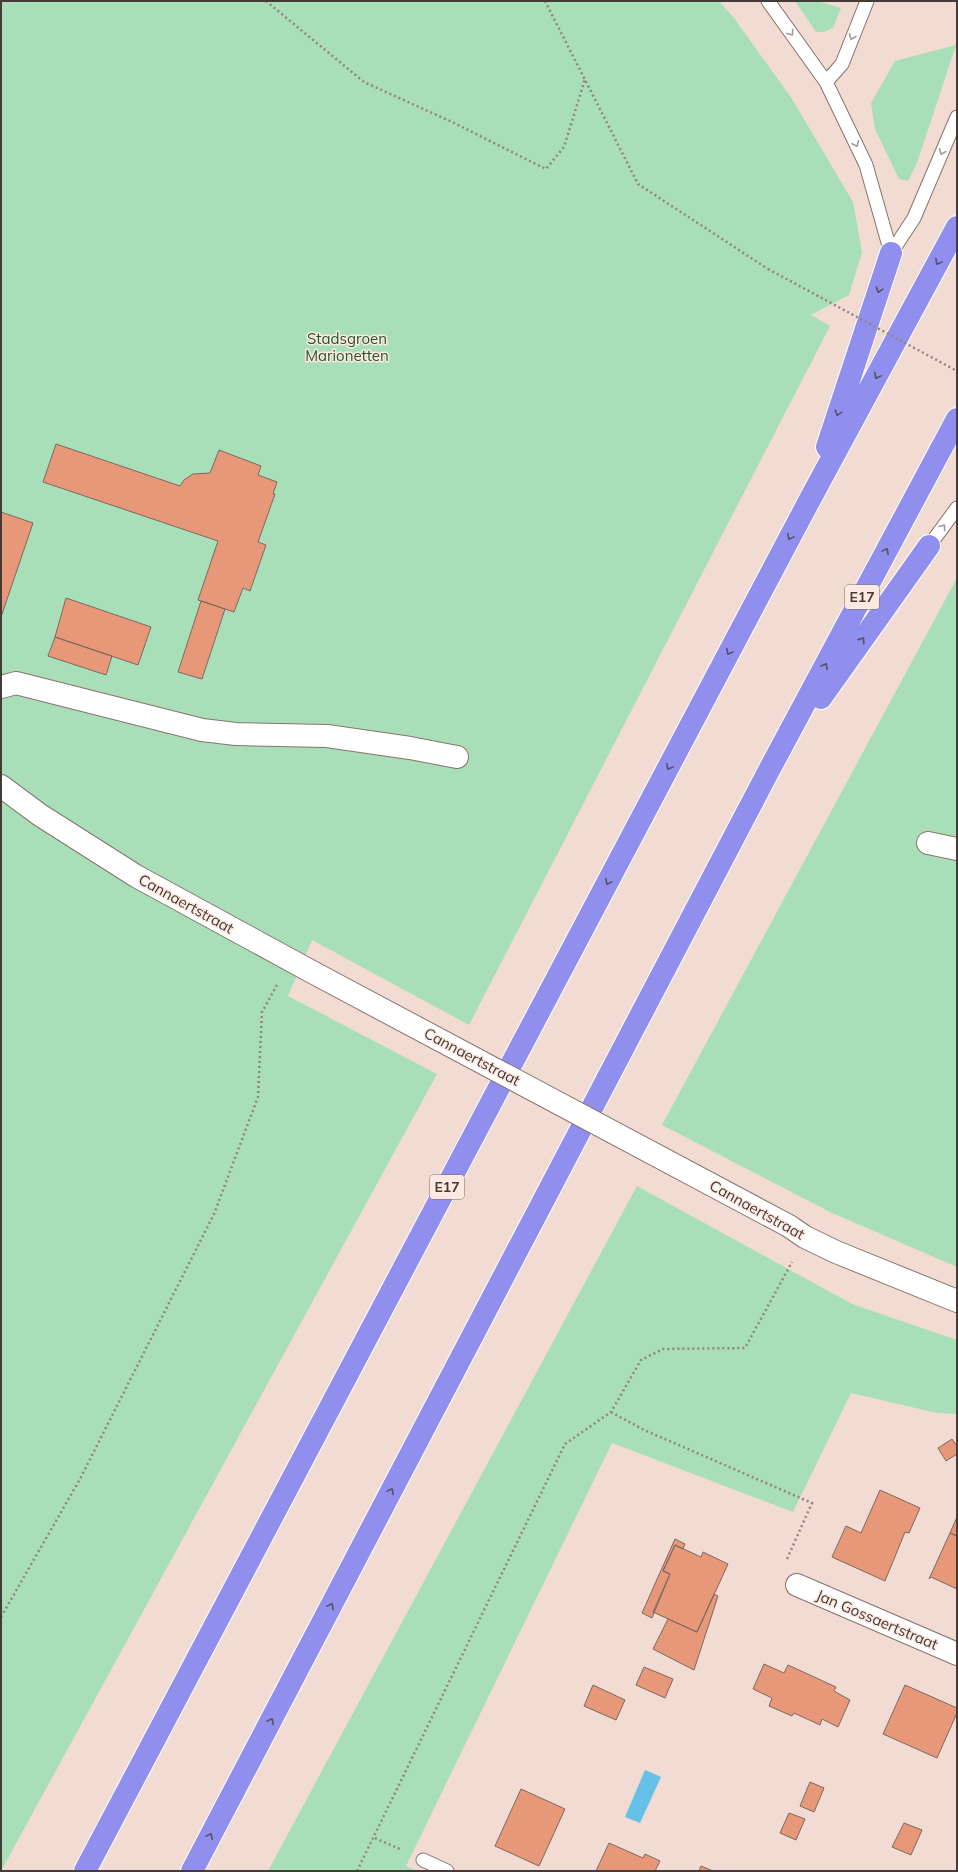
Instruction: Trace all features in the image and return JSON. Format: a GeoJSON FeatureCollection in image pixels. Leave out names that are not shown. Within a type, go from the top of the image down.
{"type":"FeatureCollection","features":[{"type":"Feature","properties":{"kind":"highway","name":"E17"},"geometry":{"type":"LineString","coordinates":[[85,1871],[808,503],[957,227]]}},
{"type":"Feature","properties":{"kind":"highway"},"geometry":{"type":"LineString","coordinates":[[808,503],[891,253]]}},
{"type":"Feature","properties":{"kind":"highway","name":"E17"},"geometry":{"type":"LineString","coordinates":[[192,1871],[767,774],[957,419]]}},
{"type":"Feature","properties":{"kind":"highway"},"geometry":{"type":"LineString","coordinates":[[767,774],[929,546]]}},
{"type":"Feature","properties":{"kind":"street"},"geometry":{"type":"LineString","coordinates":[[1,687],[16,683],[202,730],[236,734],[327,736],[410,748],[458,757]]}},
{"type":"Feature","properties":{"kind":"street","name":"Cannaertstraat"},"geometry":{"type":"LineString","coordinates":[[1,786],[40,815],[136,876],[314,973],[789,1226],[805,1237],[836,1252],[957,1301]]}},
{"type":"Feature","properties":{"kind":"street"},"geometry":{"type":"LineString","coordinates":[[928,843],[957,849]]}},
{"type":"Feature","properties":{"kind":"street","name":"Jan Gossaertstraat"},"geometry":{"type":"LineString","coordinates":[[797,1585],[957,1654]]}},
{"type":"Feature","properties":{"kind":"lane"},"geometry":{"type":"LineString","coordinates":[[768,1],[826,82],[866,165],[891,253]]}},
{"type":"Feature","properties":{"kind":"lane"},"geometry":{"type":"LineString","coordinates":[[826,82],[842,64],[866,1]]}},
{"type":"Feature","properties":{"kind":"lane"},"geometry":{"type":"LineString","coordinates":[[891,253],[914,218],[957,116]]}},
{"type":"Feature","properties":{"kind":"lane"},"geometry":{"type":"LineString","coordinates":[[929,546],[957,508]]}},
{"type":"Feature","properties":{"kind":"lane"},"geometry":{"type":"LineString","coordinates":[[423,1860],[447,1871]]}},
{"type":"Feature","properties":{"kind":"path"},"geometry":{"type":"LineString","coordinates":[[266,1],[364,82],[452,122],[546,169],[564,147],[585,79]]}},
{"type":"Feature","properties":{"kind":"path"},"geometry":{"type":"LineString","coordinates":[[545,1],[638,184],[768,269],[957,371]]}},
{"type":"Feature","properties":{"kind":"path"},"geometry":{"type":"LineString","coordinates":[[1,1617],[80,1479],[214,1214],[258,1097],[262,1012],[277,984]]}},
{"type":"Feature","properties":{"kind":"path"},"geometry":{"type":"LineString","coordinates":[[358,1871],[565,1444],[611,1412],[641,1360],[663,1349],[745,1348],[785,1277]]}},
{"type":"Feature","properties":{"kind":"path"},"geometry":{"type":"LineString","coordinates":[[611,1412],[644,1430],[812,1503],[783,1568],[797,1585]]}},
{"type":"Feature","properties":{"kind":"path"},"geometry":{"type":"LineString","coordinates":[[375,1838],[423,1860]]}},
{"type":"Feature","properties":{"kind":"green space","name":"Stadsgroen Marionetten"},"geometry":{"type":"Polygon","coordinates":[[[1,1],[719,1],[734,18],[792,99],[853,202],[862,252],[849,295],[811,315],[830,326],[469,1025],[312,940],[288,996],[437,1074],[1,1871],[1,1]]]}},
{"type":"Feature","properties":{"kind":"green space"},"geometry":{"type":"Polygon","coordinates":[[[795,1],[817,1],[841,8],[833,28],[824,32],[816,32],[795,1]]]}},
{"type":"Feature","properties":{"kind":"green space"},"geometry":{"type":"Polygon","coordinates":[[[956,45],[917,163],[908,181],[899,179],[875,129],[871,103],[895,61],[956,45]]]}},
{"type":"Feature","properties":{"kind":"green space"},"geometry":{"type":"Polygon","coordinates":[[[957,578],[957,1267],[830,1212],[662,1125],[957,578]]]}},
{"type":"Feature","properties":{"kind":"green space"},"geometry":{"type":"Polygon","coordinates":[[[637,1186],[852,1304],[957,1340],[957,1414],[937,1413],[851,1393],[793,1512],[612,1443],[406,1866],[417,1871],[268,1871],[637,1186]]]}},
{"type":"Feature","properties":{"kind":"water"},"geometry":{"type":"Polygon","coordinates":[[[645,1770],[661,1777],[640,1823],[625,1817],[645,1770]]]}},
{"type":"Feature","properties":{"kind":"building"},"geometry":{"type":"Polygon","coordinates":[[[56,444],[180,486],[184,480],[193,474],[210,473],[219,450],[261,466],[258,475],[277,482],[273,494],[275,494],[258,542],[266,545],[250,591],[243,588],[234,612],[198,600],[218,541],[43,482],[56,444]]]}},
{"type":"Feature","properties":{"kind":"building"},"geometry":{"type":"Polygon","coordinates":[[[1,512],[33,523],[1,617],[1,512]]]}},
{"type":"Feature","properties":{"kind":"building"},"geometry":{"type":"Polygon","coordinates":[[[66,598],[151,627],[138,665],[55,637],[66,598]]]}},
{"type":"Feature","properties":{"kind":"building"},"geometry":{"type":"Polygon","coordinates":[[[201,601],[225,609],[202,679],[178,672],[201,601]]]}},
{"type":"Feature","properties":{"kind":"building"},"geometry":{"type":"Polygon","coordinates":[[[55,637],[112,656],[106,675],[48,656],[55,637]]]}},
{"type":"Feature","properties":{"kind":"building"},"geometry":{"type":"Polygon","coordinates":[[[952,1439],[957,1446],[957,1454],[946,1461],[938,1448],[952,1439]]]}},
{"type":"Feature","properties":{"kind":"building"},"geometry":{"type":"Polygon","coordinates":[[[880,1490],[920,1508],[909,1533],[905,1532],[885,1581],[832,1557],[846,1526],[861,1533],[880,1490]]]}},
{"type":"Feature","properties":{"kind":"building"},"geometry":{"type":"Polygon","coordinates":[[[957,1517],[957,1536],[950,1533],[957,1517]]]}},
{"type":"Feature","properties":{"kind":"building"},"geometry":{"type":"Polygon","coordinates":[[[950,1533],[957,1536],[957,1589],[931,1577],[929,1579],[950,1533]]]}},
{"type":"Feature","properties":{"kind":"building"},"geometry":{"type":"Polygon","coordinates":[[[675,1539],[685,1544],[683,1549],[675,1545],[663,1571],[670,1574],[652,1618],[642,1613],[675,1539]]]}},
{"type":"Feature","properties":{"kind":"building"},"geometry":{"type":"Polygon","coordinates":[[[675,1545],[701,1557],[703,1552],[728,1564],[697,1632],[653,1612],[670,1574],[663,1571],[675,1545]]]}},
{"type":"Feature","properties":{"kind":"building"},"geometry":{"type":"Polygon","coordinates":[[[714,1594],[718,1596],[694,1670],[653,1649],[668,1619],[697,1632],[714,1594]]]}},
{"type":"Feature","properties":{"kind":"building"},"geometry":{"type":"Polygon","coordinates":[[[764,1664],[784,1673],[788,1665],[836,1687],[834,1691],[850,1700],[838,1727],[822,1719],[820,1725],[794,1713],[792,1716],[769,1706],[772,1698],[753,1689],[764,1664]]]}},
{"type":"Feature","properties":{"kind":"building"},"geometry":{"type":"Polygon","coordinates":[[[644,1667],[673,1679],[665,1698],[636,1685],[644,1667]]]}},
{"type":"Feature","properties":{"kind":"building"},"geometry":{"type":"Polygon","coordinates":[[[593,1685],[625,1700],[616,1720],[584,1706],[593,1685]]]}},
{"type":"Feature","properties":{"kind":"building"},"geometry":{"type":"Polygon","coordinates":[[[905,1685],[957,1708],[957,1713],[937,1758],[883,1734],[905,1685]]]}},
{"type":"Feature","properties":{"kind":"building"},"geometry":{"type":"Polygon","coordinates":[[[810,1782],[824,1788],[814,1812],[800,1806],[810,1782]]]}},
{"type":"Feature","properties":{"kind":"building"},"geometry":{"type":"Polygon","coordinates":[[[521,1789],[565,1809],[539,1866],[495,1846],[521,1789]]]}},
{"type":"Feature","properties":{"kind":"building"},"geometry":{"type":"Polygon","coordinates":[[[789,1813],[805,1819],[796,1840],[780,1833],[789,1813]]]}},
{"type":"Feature","properties":{"kind":"building"},"geometry":{"type":"Polygon","coordinates":[[[904,1823],[922,1830],[911,1855],[892,1847],[904,1823]]]}},
{"type":"Feature","properties":{"kind":"building"},"geometry":{"type":"Polygon","coordinates":[[[609,1843],[643,1858],[645,1854],[660,1861],[655,1871],[596,1871],[609,1843]]]}},
{"type":"Feature","properties":{"kind":"building"},"geometry":{"type":"Polygon","coordinates":[[[701,1866],[713,1871],[699,1871],[701,1866]]]}}]}
